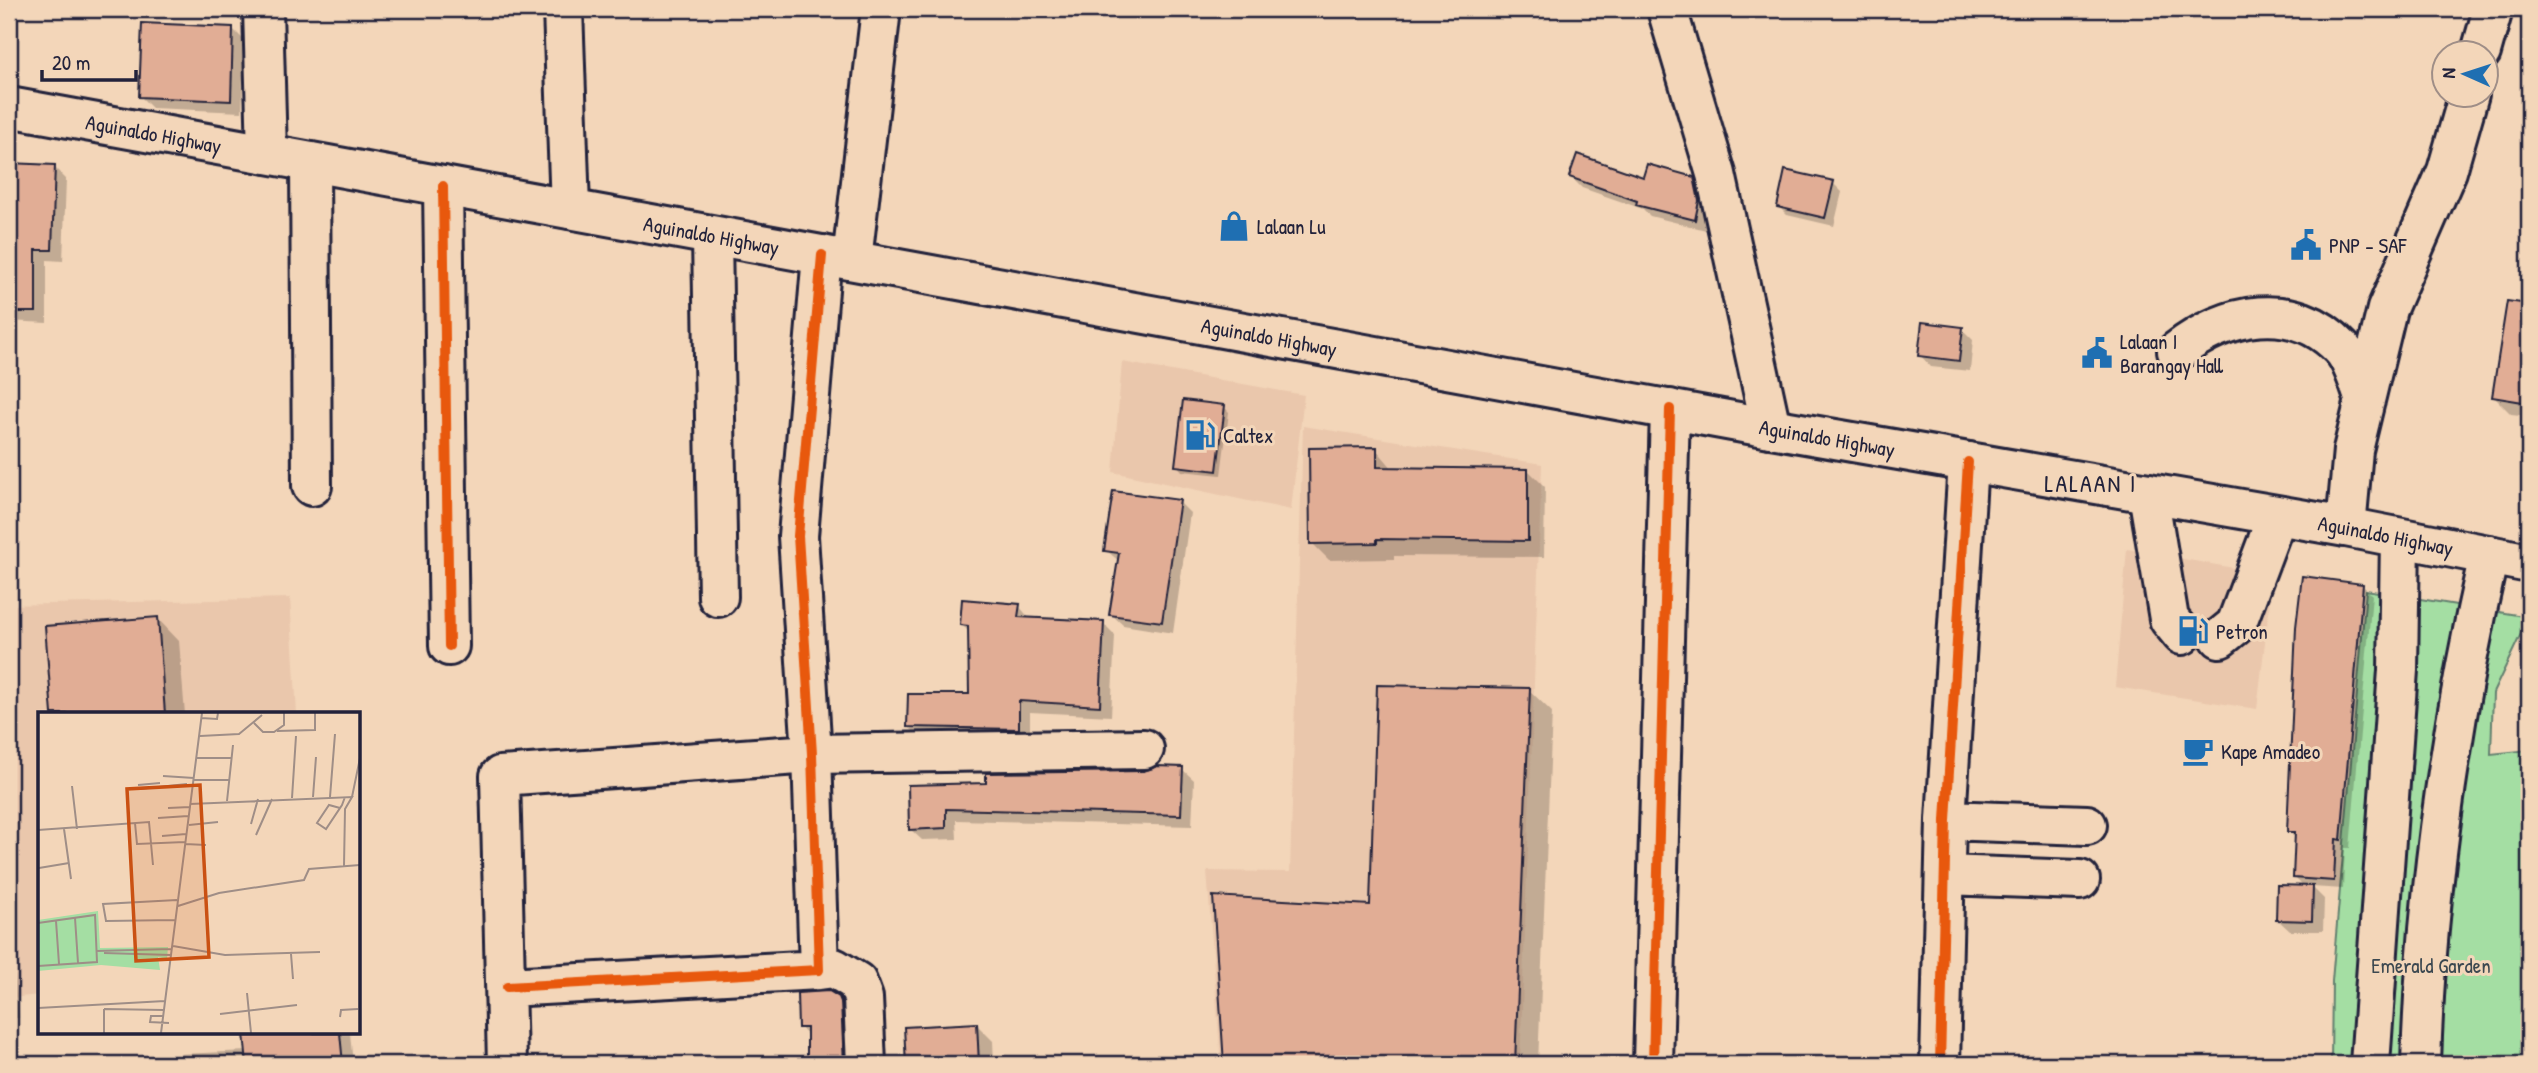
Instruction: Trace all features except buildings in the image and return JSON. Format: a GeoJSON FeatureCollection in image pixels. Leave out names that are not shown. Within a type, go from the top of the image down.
{"type":"FeatureCollection","features":[{"type":"Feature","properties":{"kind":"street"},"geometry":{"type":"LineString","coordinates":[[263,9],[267,154]]}},
{"type":"Feature","properties":{"kind":"street"},"geometry":{"type":"LineString","coordinates":[[563,9],[570,209]]}},
{"type":"Feature","properties":{"kind":"street"},"geometry":{"type":"LineString","coordinates":[[819,970],[812,754],[798,536],[837,257],[881,9]]}},
{"type":"Feature","properties":{"kind":"street"},"geometry":{"type":"LineString","coordinates":[[1667,9],[1717,174],[1771,428]]}},
{"type":"Feature","properties":{"kind":"street"},"geometry":{"type":"LineString","coordinates":[[2485,38],[2493,9]]}},
{"type":"Feature","properties":{"kind":"street","name":"Aguinaldo Highway"},"geometry":{"type":"LineString","coordinates":[[9,107],[712,237],[837,257],[1771,428],[2346,527],[2529,562]]}},
{"type":"Feature","properties":{"kind":"street"},"geometry":{"type":"LineString","coordinates":[[2346,527],[2353,450],[2388,309],[2447,171],[2465,108]]}},
{"type":"Feature","properties":{"kind":"street"},"geometry":{"type":"LineString","coordinates":[[310,162],[312,486]]}},
{"type":"Feature","properties":{"kind":"street"},"geometry":{"type":"LineString","coordinates":[[443,186],[449,646]]}},
{"type":"Feature","properties":{"kind":"street"},"geometry":{"type":"LineString","coordinates":[[712,237],[718,597]]}},
{"type":"Feature","properties":{"kind":"street"},"geometry":{"type":"LineString","coordinates":[[2177,351],[2198,334],[2232,320],[2257,315],[2293,317],[2318,328],[2343,349],[2365,401]]}},
{"type":"Feature","properties":{"kind":"street"},"geometry":{"type":"LineString","coordinates":[[1653,1064],[1670,409]]}},
{"type":"Feature","properties":{"kind":"street"},"geometry":{"type":"LineString","coordinates":[[1940,1064],[1946,820],[1968,462]]}},
{"type":"Feature","properties":{"kind":"street"},"geometry":{"type":"LineString","coordinates":[[2148,494],[2169,619],[2182,635]]}},
{"type":"Feature","properties":{"kind":"street"},"geometry":{"type":"LineString","coordinates":[[2220,638],[2236,625],[2277,516]]}},
{"type":"Feature","properties":{"kind":"street"},"geometry":{"type":"LineString","coordinates":[[2370,1064],[2398,670],[2400,538]]}},
{"type":"Feature","properties":{"kind":"street"},"geometry":{"type":"LineString","coordinates":[[2421,1064],[2424,978],[2435,858],[2462,675],[2489,555]]}},
{"type":"Feature","properties":{"kind":"street"},"geometry":{"type":"LineString","coordinates":[[507,1064],[500,776],[812,754],[1144,749]]}},
{"type":"Feature","properties":{"kind":"street"},"geometry":{"type":"LineString","coordinates":[[1946,820],[2087,825]]}},
{"type":"Feature","properties":{"kind":"street"},"geometry":{"type":"LineString","coordinates":[[1945,875],[2080,880]]}},
{"type":"Feature","properties":{"kind":"street"},"geometry":{"type":"LineString","coordinates":[[507,987],[834,968],[857,982],[863,998],[866,1064]]}},
{"type":"Feature","properties":{"kind":"shaded area"},"geometry":{"type":"Polygon","coordinates":[[[1122,362],[1304,395],[1291,510],[1113,472],[1122,362]]]}},
{"type":"Feature","properties":{"kind":"shaded area"},"geometry":{"type":"Polygon","coordinates":[[[1303,426],[1542,464],[1520,1064],[1221,1064],[1207,871],[1290,872],[1303,426]]]}},
{"type":"Feature","properties":{"kind":"shaded area","name":"Petron"},"geometry":{"type":"Polygon","coordinates":[[[2127,549],[2273,575],[2257,709],[2115,687],[2127,549]]]}},
{"type":"Feature","properties":{"kind":"shaded area"},"geometry":{"type":"Polygon","coordinates":[[[290,598],[297,712],[38,712],[38,995],[9,998],[9,605],[290,598]]]}},
{"type":"Feature","properties":{"kind":"green space","name":"Emerald Garden"},"geometry":{"type":"Polygon","coordinates":[[[2366,590],[2529,617],[2493,693],[2491,754],[2529,750],[2529,1064],[2331,1064],[2332,981],[2366,590]]]}},
{"type":"Feature","properties":{"kind":"cycle path"},"geometry":{"type":"LineString","coordinates":[[443,186],[449,646]]}},
{"type":"Feature","properties":{"kind":"cycle path"},"geometry":{"type":"LineString","coordinates":[[507,987],[819,970],[812,754],[798,536],[822,255]]}},
{"type":"Feature","properties":{"kind":"cycle path"},"geometry":{"type":"LineString","coordinates":[[1653,1064],[1670,409]]}},
{"type":"Feature","properties":{"kind":"cycle path"},"geometry":{"type":"LineString","coordinates":[[1940,1064],[1946,820],[1968,462]]}},
{"type":"Feature","properties":{"kind":"place","name":"Lalaan Lu"},"geometry":{"type":"Point","coordinates":[1234,226]}},
{"type":"Feature","properties":{"kind":"place","name":"PNP - SAF"},"geometry":{"type":"Point","coordinates":[2306,245]}},
{"type":"Feature","properties":{"kind":"place","name":"Lalaan I Barangay Hall"},"geometry":{"type":"Point","coordinates":[2097,353]}},
{"type":"Feature","properties":{"kind":"place","name":"Caltex"},"geometry":{"type":"Point","coordinates":[1200,435]}},
{"type":"Feature","properties":{"kind":"place","name":"Petron"},"geometry":{"type":"Point","coordinates":[2193,631]}},
{"type":"Feature","properties":{"kind":"place","name":"Kape Amadeo"},"geometry":{"type":"Point","coordinates":[2198,751]}},
{"type":"Feature","properties":{"kind":"district","name":"LALAAN I"},"geometry":{"type":"Point","coordinates":[2091,483]}}]}
